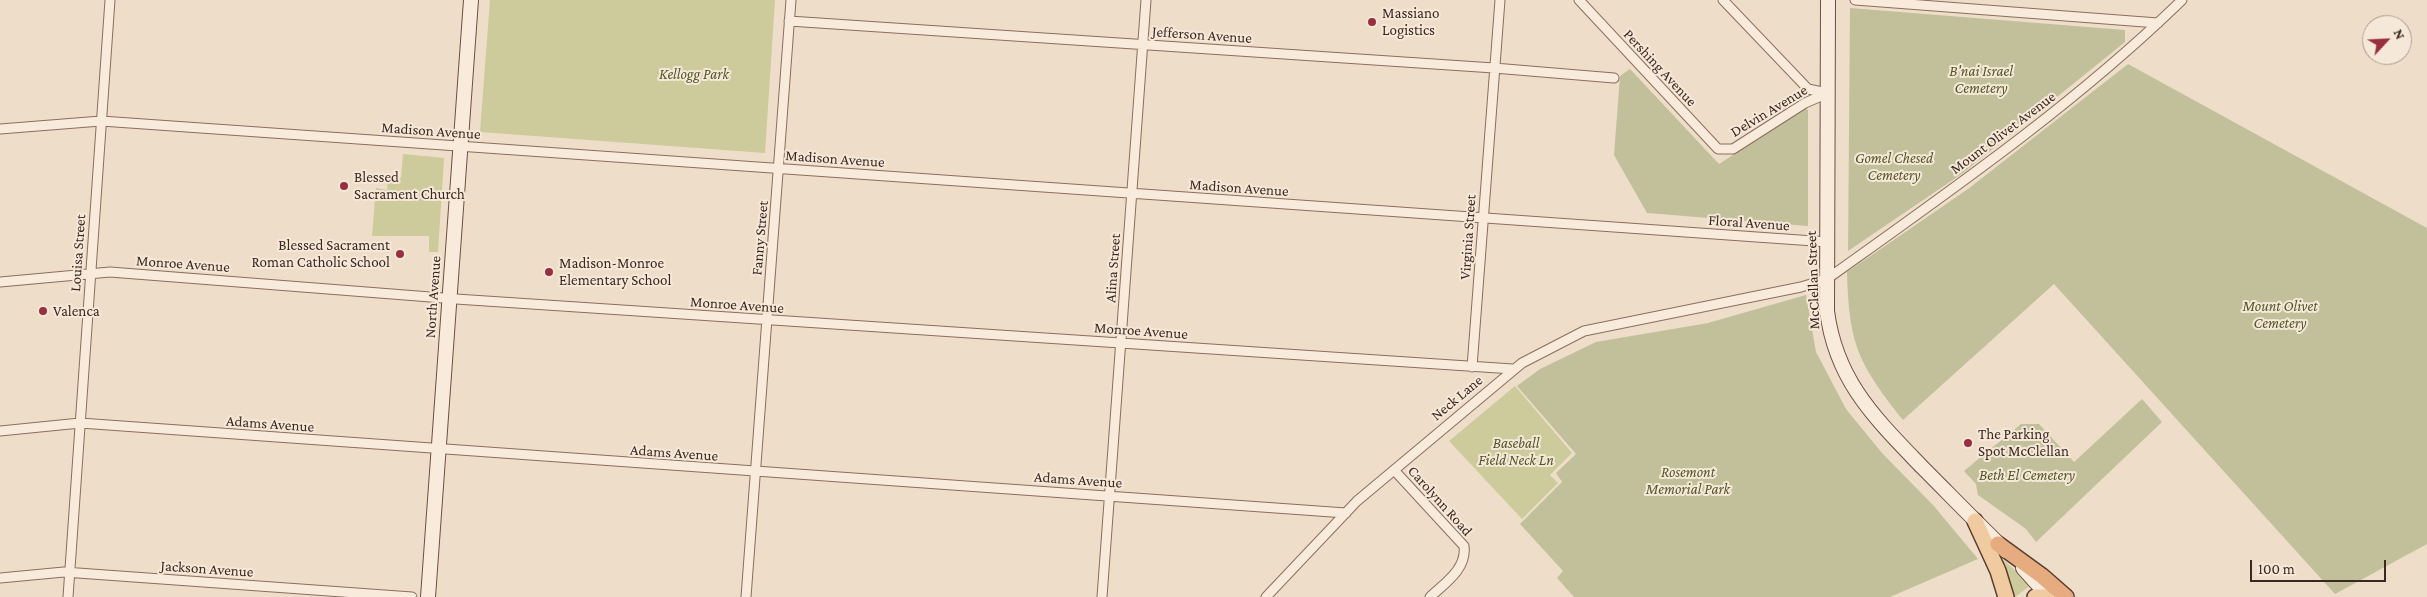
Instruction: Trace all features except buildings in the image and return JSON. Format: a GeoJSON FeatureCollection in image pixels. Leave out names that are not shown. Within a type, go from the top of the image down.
{"type":"FeatureCollection","features":[{"type":"Feature","properties":{"kind":"highway"},"geometry":{"type":"LineString","coordinates":[[1998,544],[2042,576],[2066,597]]}},
{"type":"Feature","properties":{"kind":"main road","name":"North Avenue"},"geometry":{"type":"LineString","coordinates":[[428,597],[471,0]]}},
{"type":"Feature","properties":{"kind":"main road","name":"McClellan Street"},"geometry":{"type":"LineString","coordinates":[[1828,0],[1827,310],[1831,336],[1841,364],[1855,392],[1888,431],[2047,597]]}},
{"type":"Feature","properties":{"kind":"main road"},"geometry":{"type":"LineString","coordinates":[[1975,521],[1998,571],[2006,597]]}},
{"type":"Feature","properties":{"kind":"main road"},"geometry":{"type":"LineString","coordinates":[[2035,597],[2047,597]]}},
{"type":"Feature","properties":{"kind":"street","name":"Louisa Street"},"geometry":{"type":"LineString","coordinates":[[68,597],[110,0]]}},
{"type":"Feature","properties":{"kind":"street","name":"Fanny Street"},"geometry":{"type":"LineString","coordinates":[[746,597],[791,0]]}},
{"type":"Feature","properties":{"kind":"street","name":"Alina Street"},"geometry":{"type":"LineString","coordinates":[[1102,597],[1146,0]]}},
{"type":"Feature","properties":{"kind":"street","name":"Virginia Street"},"geometry":{"type":"LineString","coordinates":[[1472,367],[1500,0]]}},
{"type":"Feature","properties":{"kind":"street","name":"Pershing Avenue"},"geometry":{"type":"LineString","coordinates":[[1579,0],[1711,144],[1724,151]]}},
{"type":"Feature","properties":{"kind":"street"},"geometry":{"type":"LineString","coordinates":[[1724,0],[1808,89],[1828,93]]}},
{"type":"Feature","properties":{"kind":"street"},"geometry":{"type":"LineString","coordinates":[[1855,0],[2158,24]]}},
{"type":"Feature","properties":{"kind":"street","name":"Mount Olivet Avenue"},"geometry":{"type":"LineString","coordinates":[[1715,304],[1801,287],[1827,279],[1990,162],[2066,103],[2158,24],[2182,0]]}},
{"type":"Feature","properties":{"kind":"street","name":"Jefferson Avenue"},"geometry":{"type":"LineString","coordinates":[[789,21],[1494,68],[1614,78]]}},
{"type":"Feature","properties":{"kind":"street","name":"Delvin Avenue"},"geometry":{"type":"LineString","coordinates":[[1724,151],[1733,149],[1805,103],[1828,93]]}},
{"type":"Feature","properties":{"kind":"street","name":"Madison Avenue"},"geometry":{"type":"LineString","coordinates":[[0,129],[101,121],[1667,230]]}},
{"type":"Feature","properties":{"kind":"street","name":"Floral Avenue"},"geometry":{"type":"LineString","coordinates":[[1667,230],[1828,242]]}},
{"type":"Feature","properties":{"kind":"street","name":"Monroe Avenue"},"geometry":{"type":"LineString","coordinates":[[0,282],[110,272],[450,299],[1472,367]]}},
{"type":"Feature","properties":{"kind":"street","name":"Neck Lane"},"geometry":{"type":"LineString","coordinates":[[1266,597],[1346,513],[1513,369],[1552,345],[1584,331],[1715,304]]}},
{"type":"Feature","properties":{"kind":"street"},"geometry":{"type":"LineString","coordinates":[[1472,367],[1513,369]]}},
{"type":"Feature","properties":{"kind":"street","name":"Adams Avenue"},"geometry":{"type":"LineString","coordinates":[[0,431],[80,423],[1346,513]]}},
{"type":"Feature","properties":{"kind":"street","name":"Carolynn Road"},"geometry":{"type":"LineString","coordinates":[[1394,470],[1464,546],[1465,555],[1462,565],[1430,597]]}},
{"type":"Feature","properties":{"kind":"street","name":"Jackson Avenue"},"geometry":{"type":"LineString","coordinates":[[0,578],[70,573],[412,597]]}},
{"type":"Feature","properties":{"kind":"green space","name":"Kellogg Park"},"geometry":{"type":"Polygon","coordinates":[[[490,0],[775,0],[765,153],[480,132],[490,0]]]}},
{"type":"Feature","properties":{"kind":"green space","name":"B'nai Israel Cemetery"},"geometry":{"type":"Polygon","coordinates":[[[1850,8],[2125,30],[2125,42],[1963,173],[1848,251],[1850,8]]]}},
{"type":"Feature","properties":{"kind":"green space","name":"Mount Olivet Cemetery"},"geometry":{"type":"Polygon","coordinates":[[[2128,64],[2427,228],[2427,544],[2335,594],[2054,284],[1903,420],[1876,383],[1859,352],[1850,318],[1847,272],[1968,189],[2128,64]]]}},
{"type":"Feature","properties":{"kind":"green space"},"geometry":{"type":"Polygon","coordinates":[[[1630,69],[1719,164],[1805,108],[1808,110],[1808,226],[1647,213],[1614,155],[1620,76],[1630,69]]]}},
{"type":"Feature","properties":{"kind":"green space"},"geometry":{"type":"Polygon","coordinates":[[[403,154],[444,158],[438,252],[429,252],[429,236],[372,236],[376,188],[387,190],[388,178],[401,178],[403,154]]]}},
{"type":"Feature","properties":{"kind":"green space","name":"Rosemont Memorial Park"},"geometry":{"type":"Polygon","coordinates":[[[1806,295],[1816,352],[1846,409],[1882,453],[1933,505],[1978,559],[1890,597],[1574,597],[1557,578],[1563,571],[1520,524],[1562,482],[1556,473],[1576,454],[1517,386],[1540,369],[1596,342],[1708,323],[1806,295]]]}},
{"type":"Feature","properties":{"kind":"green space","name":"Baseball Field Neck Ln"},"geometry":{"type":"Polygon","coordinates":[[[1515,386],[1572,453],[1550,475],[1558,483],[1522,519],[1449,441],[1515,386]]]}},
{"type":"Feature","properties":{"kind":"green space","name":"Beth El Cemetery"},"geometry":{"type":"Polygon","coordinates":[[[2142,399],[2162,422],[2036,542],[2026,529],[1978,495],[1976,484],[1964,471],[2021,424],[2039,424],[2074,462],[2142,399]]]}},
{"type":"Feature","properties":{"kind":"green space"},"geometry":{"type":"Polygon","coordinates":[[[1996,553],[2031,585],[2015,597],[2012,597],[1996,553]]]}},
{"type":"Feature","properties":{"kind":"place","name":"Massiano Logistics"},"geometry":{"type":"Point","coordinates":[1372,22]}},
{"type":"Feature","properties":{"kind":"place","name":"Blessed Sacrament Church"},"geometry":{"type":"Point","coordinates":[344,186]}},
{"type":"Feature","properties":{"kind":"place","name":"Blessed Sacrament Roman Catholic School"},"geometry":{"type":"Point","coordinates":[400,254]}},
{"type":"Feature","properties":{"kind":"place","name":"Madison-Monroe Elementary School"},"geometry":{"type":"Point","coordinates":[549,272]}},
{"type":"Feature","properties":{"kind":"place","name":"Valenca"},"geometry":{"type":"Point","coordinates":[43,311]}},
{"type":"Feature","properties":{"kind":"place","name":"The Parking Spot McClellan"},"geometry":{"type":"Point","coordinates":[1968,443]}},
{"type":"Feature","properties":{"kind":"park label","name":"Gomel Chesed Cemetery"},"geometry":{"type":"Point","coordinates":[1894,166]}}]}
